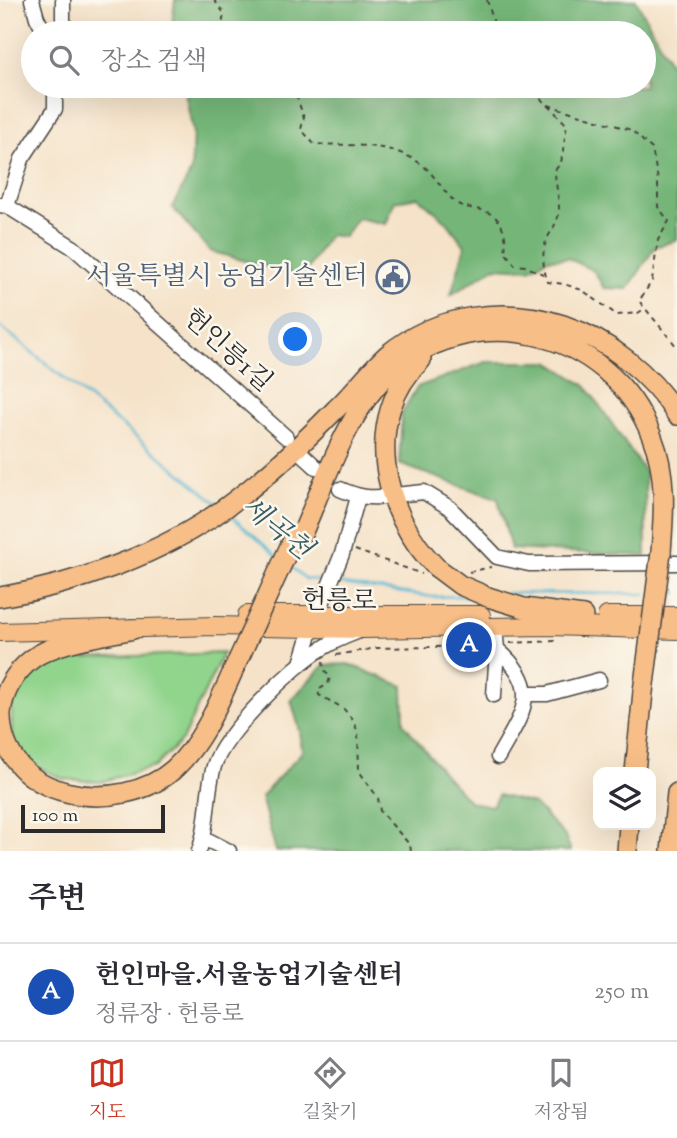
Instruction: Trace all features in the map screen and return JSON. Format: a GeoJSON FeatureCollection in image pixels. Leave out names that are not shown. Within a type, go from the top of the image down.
{"type":"FeatureCollection","features":[{"type":"Feature","properties":{"kind":"highway"},"geometry":{"type":"LineString","coordinates":[[0,765],[26,784],[68,802],[108,804],[147,794],[175,779],[199,755],[213,733],[238,669],[299,533],[350,426],[371,392],[402,363],[439,335],[469,317],[502,314],[562,324],[600,342],[629,361],[652,382],[677,415]]}},
{"type":"Feature","properties":{"kind":"highway"},"geometry":{"type":"LineString","coordinates":[[0,597],[57,584],[107,568],[200,525],[248,490],[300,444],[388,355],[439,335],[489,331],[521,332],[539,336],[573,349],[615,381],[644,419],[661,463],[669,557],[643,692],[636,767]]}},
{"type":"Feature","properties":{"kind":"highway"},"geometry":{"type":"LineString","coordinates":[[439,335],[403,381],[391,408],[384,440],[385,463],[398,513],[413,541],[436,567],[460,585],[524,608],[583,616]]}},
{"type":"Feature","properties":{"kind":"highway"},"geometry":{"type":"LineString","coordinates":[[133,629],[44,652],[24,666],[13,680],[4,696],[2,709],[4,740],[16,764],[37,781],[64,792],[97,796],[127,793],[154,783],[176,767],[197,742],[238,669]]}},
{"type":"Feature","properties":{"kind":"highway"},"geometry":{"type":"LineString","coordinates":[[671,851],[677,793]]}},
{"type":"Feature","properties":{"kind":"highway"},"geometry":{"type":"LineString","coordinates":[[627,851],[629,830]]}},
{"type":"Feature","properties":{"kind":"main road","name":"헌릉로"},"geometry":{"type":"LineString","coordinates":[[0,620],[315,621],[677,616]]}},
{"type":"Feature","properties":{"kind":"main road","name":"헌릉로"},"geometry":{"type":"LineString","coordinates":[[0,632],[315,621],[363,629],[495,627],[677,630]]}},
{"type":"Feature","properties":{"kind":"street"},"geometry":{"type":"LineString","coordinates":[[32,0],[39,21]]}},
{"type":"Feature","properties":{"kind":"street"},"geometry":{"type":"LineString","coordinates":[[62,21],[63,0]]}},
{"type":"Feature","properties":{"kind":"street"},"geometry":{"type":"LineString","coordinates":[[4,205],[22,159],[55,109],[55,98]]}},
{"type":"Feature","properties":{"kind":"street","name":"헌인릉1길"},"geometry":{"type":"LineString","coordinates":[[4,205],[74,248],[286,437]]}},
{"type":"Feature","properties":{"kind":"street"},"geometry":{"type":"LineString","coordinates":[[303,454],[316,467]]}},
{"type":"Feature","properties":{"kind":"street"},"geometry":{"type":"LineString","coordinates":[[340,489],[358,497],[374,499],[424,492],[450,508],[497,558],[529,564],[578,564],[669,557]]}},
{"type":"Feature","properties":{"kind":"street","name":"헌릉로"},"geometry":{"type":"LineString","coordinates":[[315,621],[342,554],[358,497]]}},
{"type":"Feature","properties":{"kind":"street"},"geometry":{"type":"LineString","coordinates":[[306,659],[315,621]]}},
{"type":"Feature","properties":{"kind":"street"},"geometry":{"type":"LineString","coordinates":[[494,695],[497,649],[495,627]]}},
{"type":"Feature","properties":{"kind":"street"},"geometry":{"type":"LineString","coordinates":[[229,851],[201,844],[214,766],[226,741],[260,703],[306,659],[363,629]]}},
{"type":"Feature","properties":{"kind":"street"},"geometry":{"type":"LineString","coordinates":[[497,649],[509,659],[526,688],[526,700],[519,720],[498,757]]}},
{"type":"Feature","properties":{"kind":"street"},"geometry":{"type":"LineString","coordinates":[[526,694],[547,694],[599,680]]}},
{"type":"Feature","properties":{"kind":"path"},"geometry":{"type":"LineString","coordinates":[[214,0],[224,12],[223,21]]}},
{"type":"Feature","properties":{"kind":"path"},"geometry":{"type":"LineString","coordinates":[[487,0],[493,21]]}},
{"type":"Feature","properties":{"kind":"path"},"geometry":{"type":"LineString","coordinates":[[297,98],[304,118],[301,130],[310,141],[317,145],[365,144],[418,161],[436,177],[458,205],[492,215],[506,235],[505,252],[515,265],[525,266],[545,275]]}},
{"type":"Feature","properties":{"kind":"path"},"geometry":{"type":"LineString","coordinates":[[540,98],[567,125],[561,163],[555,170],[560,211],[543,252],[548,282],[582,290],[617,315],[638,313],[645,309]]}},
{"type":"Feature","properties":{"kind":"path"},"geometry":{"type":"LineString","coordinates":[[548,104],[631,130],[652,149],[659,180],[658,207],[669,220],[658,240],[652,281],[639,301],[677,347]]}},
{"type":"Feature","properties":{"kind":"path"},"geometry":{"type":"LineString","coordinates":[[306,659],[325,661],[324,670],[330,677],[328,684],[318,690],[319,695],[343,708],[352,719],[358,732],[359,771],[378,798],[380,811],[410,845],[411,851]]}},
{"type":"Feature","properties":{"kind":"green space"},"geometry":{"type":"Polygon","coordinates":[[[175,0],[636,0],[647,21],[172,21],[175,0]]]}},
{"type":"Feature","properties":{"kind":"green space"},"geometry":{"type":"Polygon","coordinates":[[[656,37],[677,75],[677,240],[655,247],[628,289],[604,288],[594,271],[568,258],[547,259],[530,269],[495,267],[451,295],[465,246],[446,221],[418,197],[395,201],[386,224],[357,218],[344,237],[329,235],[306,272],[292,274],[210,251],[172,207],[191,172],[193,133],[186,98],[656,98],[656,37]]]}},
{"type":"Feature","properties":{"kind":"green space"},"geometry":{"type":"Polygon","coordinates":[[[486,362],[549,362],[586,386],[645,472],[646,556],[511,549],[498,499],[399,464],[402,413],[417,387],[486,362]]]}},
{"type":"Feature","properties":{"kind":"green space"},"geometry":{"type":"Polygon","coordinates":[[[223,653],[182,740],[154,767],[100,782],[63,779],[30,763],[12,740],[12,706],[27,677],[54,662],[77,658],[223,653]]]}},
{"type":"Feature","properties":{"kind":"green space"},"geometry":{"type":"Polygon","coordinates":[[[348,664],[403,686],[404,724],[470,802],[492,806],[498,795],[534,804],[565,836],[571,851],[276,851],[261,797],[302,752],[300,731],[291,700],[324,665],[348,664]]]}},
{"type":"Feature","properties":{"kind":"waterway","name":"세곡천"},"geometry":{"type":"LineString","coordinates":[[0,326],[217,503]]}},
{"type":"Feature","properties":{"kind":"waterway","name":"세곡천"},"geometry":{"type":"LineString","coordinates":[[230,515],[277,556]]}},
{"type":"Feature","properties":{"kind":"waterway","name":"세곡천"},"geometry":{"type":"LineString","coordinates":[[291,567],[306,579],[325,581]]}},
{"type":"Feature","properties":{"kind":"waterway","name":"세곡천"},"geometry":{"type":"LineString","coordinates":[[335,583],[433,597],[464,596]]}},
{"type":"Feature","properties":{"kind":"waterway","name":"세곡천"},"geometry":{"type":"LineString","coordinates":[[506,593],[646,594]]}},
{"type":"Feature","properties":{"kind":"waterway","name":"세곡천"},"geometry":{"type":"LineString","coordinates":[[663,593],[677,593]]}},
{"type":"Feature","properties":{"kind":"place","name":"서울특별시 농업기술센터"},"geometry":{"type":"Point","coordinates":[393,277]}},
{"type":"Feature","properties":{"kind":"place","name":"헌인마을.서울농업기술센터"},"geometry":{"type":"Point","coordinates":[469,645]}}]}
